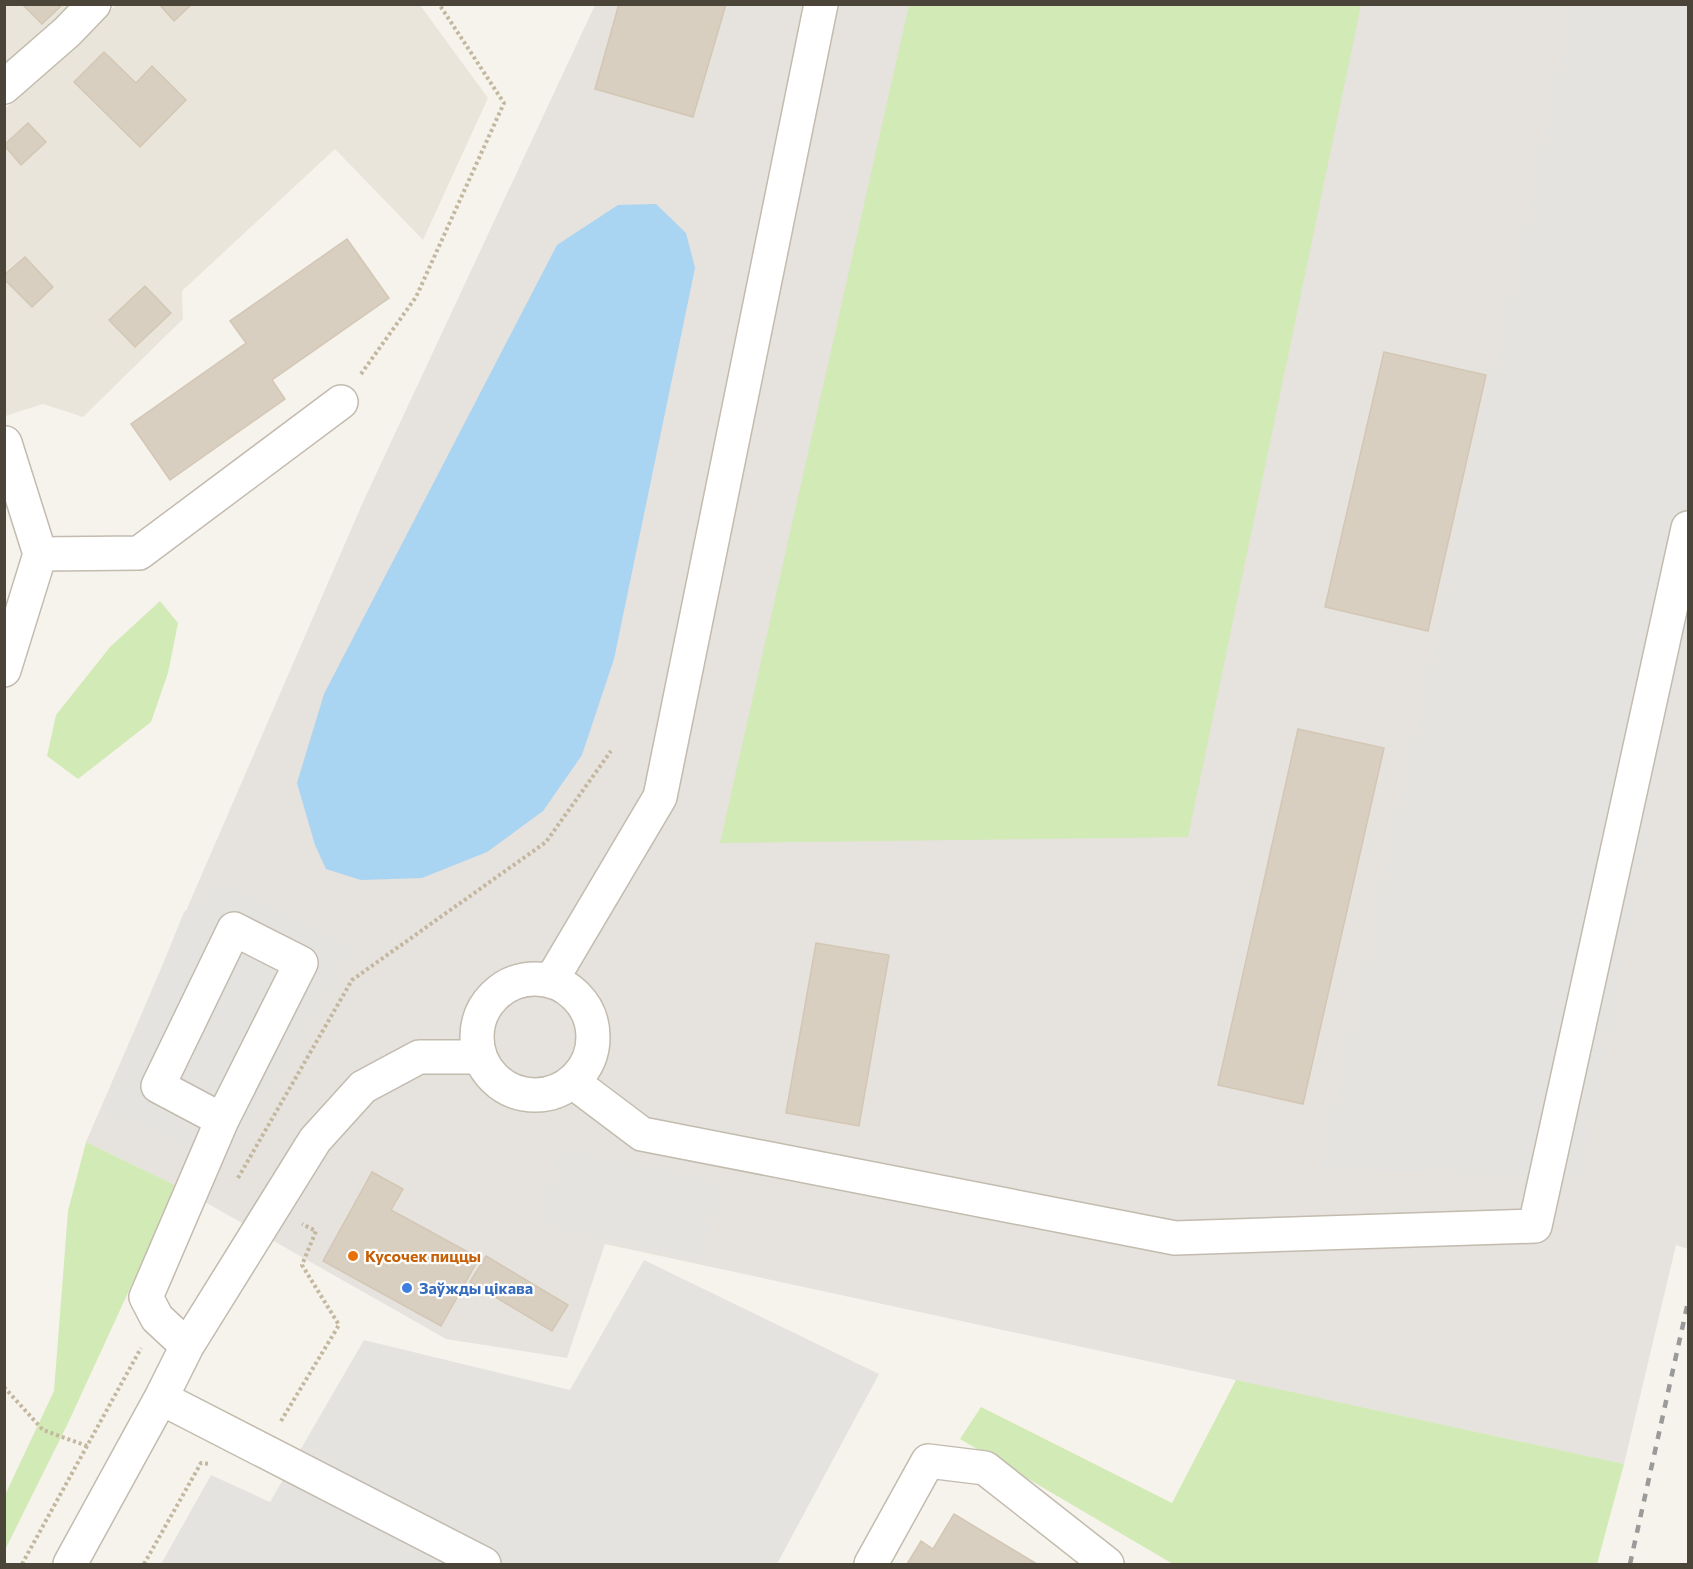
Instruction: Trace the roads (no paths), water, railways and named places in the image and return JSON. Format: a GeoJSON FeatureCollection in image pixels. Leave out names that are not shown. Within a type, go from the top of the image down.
{"type":"FeatureCollection","features":[{"type":"Feature","properties":{"kind":"street"},"geometry":{"type":"LineString","coordinates":[[4,87],[67,32],[94,4]]}},
{"type":"Feature","properties":{"kind":"street"},"geometry":{"type":"LineString","coordinates":[[552,981],[660,797],[821,4]]}},
{"type":"Feature","properties":{"kind":"street"},"geometry":{"type":"LineString","coordinates":[[40,554],[139,553],[341,402]]}},
{"type":"Feature","properties":{"kind":"street"},"geometry":{"type":"LineString","coordinates":[[4,670],[40,554],[5,443]]}},
{"type":"Feature","properties":{"kind":"street"},"geometry":{"type":"LineString","coordinates":[[573,1082],[642,1134],[1175,1239],[1535,1226],[1689,528]]}},
{"type":"Feature","properties":{"kind":"street"},"geometry":{"type":"LineString","coordinates":[[187,1346],[157,1318],[146,1297],[222,1120],[301,963],[234,929],[158,1086],[222,1120]]}},
{"type":"Feature","properties":{"kind":"street"},"geometry":{"type":"LineString","coordinates":[[534,979],[552,981],[568,989],[581,1001],[590,1018],[594,1036],[591,1053],[584,1070],[573,1082],[555,1092],[537,1096],[519,1093],[502,1086],[489,1073],[480,1057],[477,1039],[479,1021],[487,1004],[500,991],[515,982],[534,979]]}},
{"type":"Feature","properties":{"kind":"street"},"geometry":{"type":"LineString","coordinates":[[70,1564],[187,1346],[315,1140],[363,1087],[418,1057],[480,1057]]}},
{"type":"Feature","properties":{"kind":"street"},"geometry":{"type":"LineString","coordinates":[[161,1398],[484,1564]]}},
{"type":"Feature","properties":{"kind":"street"},"geometry":{"type":"LineString","coordinates":[[872,1564],[928,1461],[985,1468],[1107,1564]]}},
{"type":"Feature","properties":{"kind":"water"},"geometry":{"type":"Polygon","coordinates":[[[656,204],[686,233],[695,268],[614,659],[582,755],[543,811],[487,852],[422,878],[361,880],[326,869],[315,845],[297,783],[324,694],[557,245],[618,205],[656,204]]]}},
{"type":"Feature","properties":{"kind":"railway"},"geometry":{"type":"LineString","coordinates":[[1630,1564],[1688,1302]]}},
{"type":"Feature","properties":{"kind":"place","name":"Кусочек пиццы"},"geometry":{"type":"Point","coordinates":[353,1256]}},
{"type":"Feature","properties":{"kind":"place","name":"Заўжды цікава"},"geometry":{"type":"Point","coordinates":[407,1288]}}]}
